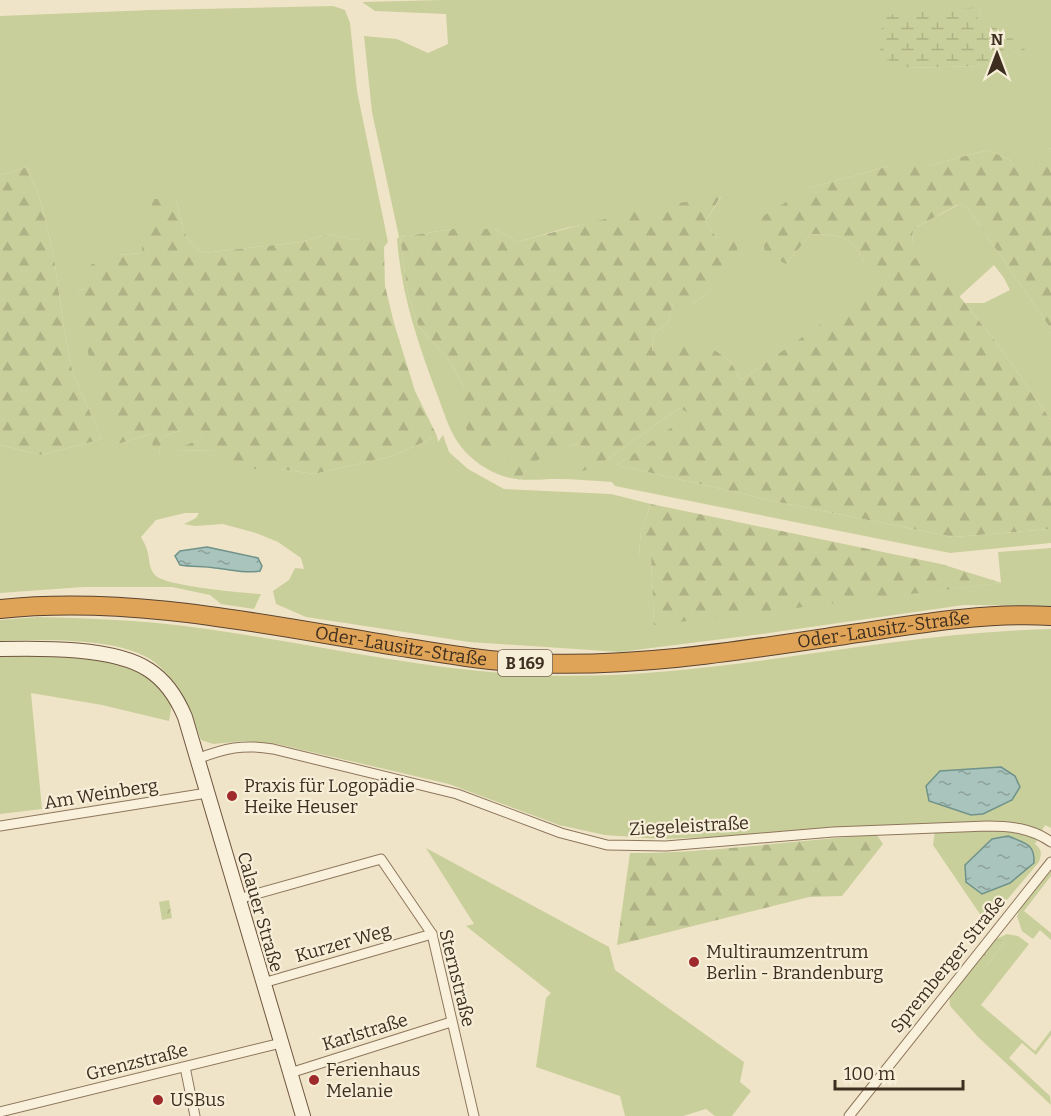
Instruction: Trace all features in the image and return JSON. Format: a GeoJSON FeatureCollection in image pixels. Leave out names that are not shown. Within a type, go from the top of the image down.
{"type":"FeatureCollection","features":[{"type":"Feature","properties":{"kind":"highway","name":"Oder-Lausitz-Straße"},"geometry":{"type":"LineString","coordinates":[[0,609],[27,606],[105,606],[184,613],[445,654],[527,663],[596,663],[680,659],[956,619],[1051,616]]}},
{"type":"Feature","properties":{"kind":"street","name":"Calauer Straße"},"geometry":{"type":"LineString","coordinates":[[0,649],[92,653],[136,663],[162,680],[170,690],[185,717],[303,1116]]}},
{"type":"Feature","properties":{"kind":"street","name":"Ziegeleistraße"},"geometry":{"type":"LineString","coordinates":[[197,759],[223,749],[244,746],[273,749],[457,794],[561,833],[607,845],[666,846],[833,832],[987,826],[1007,826],[1027,830],[1051,842]]}},
{"type":"Feature","properties":{"kind":"street","name":"Am Weinberg"},"geometry":{"type":"LineString","coordinates":[[0,826],[207,793]]}},
{"type":"Feature","properties":{"kind":"street","name":"Sternstraße"},"geometry":{"type":"LineString","coordinates":[[238,899],[381,859],[432,933],[474,1116]]}},
{"type":"Feature","properties":{"kind":"street","name":"Spremberger Straße"},"geometry":{"type":"LineString","coordinates":[[849,1116],[1051,862]]}},
{"type":"Feature","properties":{"kind":"street","name":"Kurzer Weg"},"geometry":{"type":"LineString","coordinates":[[262,983],[432,933]]}},
{"type":"Feature","properties":{"kind":"street","name":"Karlstraße"},"geometry":{"type":"LineString","coordinates":[[290,1073],[451,1022]]}},
{"type":"Feature","properties":{"kind":"street","name":"Grenzstraße"},"geometry":{"type":"LineString","coordinates":[[0,1112],[281,1043]]}},
{"type":"Feature","properties":{"kind":"street"},"geometry":{"type":"LineString","coordinates":[[185,1067],[195,1116]]}},
{"type":"Feature","properties":{"kind":"green space"},"geometry":{"type":"Polygon","coordinates":[[[1051,0],[1051,148],[1018,174],[1010,160],[988,150],[927,166],[889,166],[809,188],[786,264],[811,234],[843,238],[854,246],[864,262],[900,253],[912,244],[913,229],[958,205],[967,207],[1051,329],[1051,420],[996,342],[965,303],[984,303],[1010,290],[994,265],[959,297],[924,253],[741,380],[730,361],[716,351],[652,351],[654,333],[668,323],[673,304],[692,304],[704,296],[718,279],[717,238],[705,222],[721,197],[566,228],[518,242],[495,229],[453,229],[400,237],[408,295],[419,327],[449,360],[464,387],[464,419],[509,450],[519,479],[497,474],[486,468],[466,452],[450,429],[411,318],[399,259],[397,239],[399,237],[372,112],[364,36],[397,39],[428,53],[448,44],[446,14],[375,11],[362,2],[1051,0]],[[981,7],[910,68],[981,66],[1025,49],[978,19],[981,7]]]}},
{"type":"Feature","properties":{"kind":"green space"},"geometry":{"type":"Polygon","coordinates":[[[333,6],[345,10],[350,23],[357,91],[388,242],[384,247],[374,236],[354,240],[329,234],[301,242],[203,253],[187,237],[176,199],[142,231],[142,253],[118,255],[86,290],[78,289],[118,444],[153,433],[159,456],[162,437],[182,430],[203,430],[201,439],[176,450],[217,451],[280,469],[314,474],[393,456],[437,436],[438,442],[443,435],[449,452],[468,469],[504,489],[611,494],[651,504],[641,530],[639,556],[651,555],[654,624],[1001,583],[998,552],[1051,548],[1051,606],[964,605],[620,652],[469,642],[306,617],[276,604],[273,591],[289,580],[295,568],[304,569],[301,558],[278,542],[256,533],[223,524],[195,526],[184,524],[196,518],[199,513],[185,513],[156,520],[141,537],[147,548],[152,570],[163,580],[175,583],[261,594],[254,609],[221,604],[210,595],[172,587],[84,587],[0,593],[0,445],[42,455],[102,439],[73,374],[54,258],[42,205],[27,167],[0,175],[0,16],[333,6]]]}},
{"type":"Feature","properties":{"kind":"green space"},"geometry":{"type":"Polygon","coordinates":[[[981,7],[978,19],[1002,31],[1026,49],[981,66],[910,68],[880,57],[881,32],[885,15],[981,7]]]}},
{"type":"Feature","properties":{"kind":"green space"},"geometry":{"type":"Polygon","coordinates":[[[1051,148],[1051,329],[967,207],[957,205],[913,229],[912,244],[884,268],[864,262],[854,246],[837,236],[811,234],[786,264],[765,253],[760,218],[809,188],[889,166],[927,166],[988,150],[1010,160],[1018,173],[1051,148]]]}},
{"type":"Feature","properties":{"kind":"green space"},"geometry":{"type":"Polygon","coordinates":[[[27,167],[42,205],[54,258],[73,374],[102,439],[42,455],[0,445],[0,175],[27,167]]]}},
{"type":"Feature","properties":{"kind":"green space"},"geometry":{"type":"Polygon","coordinates":[[[721,196],[705,222],[717,238],[740,235],[735,262],[704,296],[692,304],[673,304],[668,323],[654,333],[652,351],[692,341],[716,351],[730,361],[741,380],[924,252],[996,342],[1051,420],[1051,529],[953,537],[778,502],[617,465],[691,414],[679,408],[598,466],[580,472],[579,458],[586,448],[576,444],[544,456],[519,480],[506,470],[508,450],[472,453],[464,419],[464,387],[449,360],[419,327],[408,295],[400,237],[453,229],[495,229],[518,242],[619,216],[721,196]]]}},
{"type":"Feature","properties":{"kind":"green space"},"geometry":{"type":"Polygon","coordinates":[[[154,199],[176,199],[187,237],[203,253],[301,242],[329,234],[354,240],[374,235],[384,247],[385,286],[415,391],[437,436],[393,456],[314,474],[280,469],[240,469],[230,456],[217,451],[174,450],[201,439],[202,430],[182,430],[162,437],[159,456],[152,453],[153,433],[118,444],[91,371],[78,289],[86,290],[90,265],[118,255],[142,253],[142,231],[154,199]]]}},
{"type":"Feature","properties":{"kind":"green space"},"geometry":{"type":"Polygon","coordinates":[[[679,408],[692,414],[617,465],[778,502],[953,537],[1051,529],[1051,543],[950,553],[615,486],[612,482],[520,479],[532,463],[549,452],[576,444],[586,448],[598,466],[679,408]]]}},
{"type":"Feature","properties":{"kind":"green space"},"geometry":{"type":"Polygon","coordinates":[[[651,504],[941,564],[1002,583],[654,625],[651,556],[639,556],[641,530],[651,504]]]}},
{"type":"Feature","properties":{"kind":"green space"},"geometry":{"type":"Polygon","coordinates":[[[37,617],[185,626],[401,661],[531,675],[661,672],[921,639],[986,632],[1051,629],[1051,828],[1045,825],[1035,844],[1041,852],[1039,862],[995,914],[988,926],[933,845],[935,831],[972,827],[660,839],[605,835],[559,825],[449,784],[277,744],[244,741],[213,744],[201,740],[180,691],[164,671],[150,659],[135,652],[98,643],[57,640],[0,641],[0,620],[37,617]]]}},
{"type":"Feature","properties":{"kind":"green space"},"geometry":{"type":"Polygon","coordinates":[[[0,654],[94,658],[130,667],[145,674],[157,684],[172,704],[169,721],[102,705],[31,693],[42,809],[0,814],[0,654]]]}},
{"type":"Feature","properties":{"kind":"green space"},"geometry":{"type":"Polygon","coordinates":[[[877,835],[883,844],[842,896],[809,897],[617,945],[630,853],[692,851],[877,835]]]}},
{"type":"Feature","properties":{"kind":"green space"},"geometry":{"type":"Polygon","coordinates":[[[426,848],[609,947],[615,970],[744,1062],[740,1082],[751,1091],[732,1116],[715,1116],[706,1109],[683,1116],[625,1116],[620,1096],[536,1067],[546,998],[551,993],[466,926],[474,924],[426,848]]]}},
{"type":"Feature","properties":{"kind":"green space"},"geometry":{"type":"Polygon","coordinates":[[[1051,870],[1051,876],[1024,911],[1051,933],[1051,940],[1040,930],[1033,939],[1022,931],[1017,916],[1021,907],[1051,870]]]}},
{"type":"Feature","properties":{"kind":"green space"},"geometry":{"type":"Polygon","coordinates":[[[169,900],[172,918],[162,920],[159,902],[169,900]]]}},
{"type":"Feature","properties":{"kind":"green space"},"geometry":{"type":"Polygon","coordinates":[[[1007,934],[1018,936],[1029,944],[981,1005],[1035,1051],[1051,1030],[1051,1035],[1036,1055],[1022,1043],[1009,1058],[1050,1096],[1051,1105],[978,1037],[950,1006],[951,994],[958,984],[978,969],[979,965],[987,965],[1005,942],[992,941],[1007,934]]]}},
{"type":"Feature","properties":{"kind":"green space"},"geometry":{"type":"Polygon","coordinates":[[[992,941],[1005,942],[987,965],[979,965],[980,973],[967,980],[965,976],[992,941]]]}},
{"type":"Feature","properties":{"kind":"water"},"geometry":{"type":"Polygon","coordinates":[[[207,547],[258,558],[262,566],[260,571],[249,572],[184,566],[180,565],[175,556],[180,551],[207,547]]]}},
{"type":"Feature","properties":{"kind":"water"},"geometry":{"type":"Polygon","coordinates":[[[1001,767],[1015,776],[1020,787],[1012,800],[983,814],[971,815],[929,801],[926,786],[940,771],[1001,767]]]}},
{"type":"Feature","properties":{"kind":"water"},"geometry":{"type":"Polygon","coordinates":[[[1008,836],[1024,842],[1033,851],[1034,863],[1010,883],[982,894],[966,882],[965,865],[992,839],[1008,836]]]}},
{"type":"Feature","properties":{"kind":"place","name":"Praxis für Logopädie Heike Heuser"},"geometry":{"type":"Point","coordinates":[232,796]}},
{"type":"Feature","properties":{"kind":"place","name":"Multiraumzentrum Berlin - Brandenburg"},"geometry":{"type":"Point","coordinates":[694,962]}},
{"type":"Feature","properties":{"kind":"place","name":"Ferienhaus Melanie"},"geometry":{"type":"Point","coordinates":[314,1080]}},
{"type":"Feature","properties":{"kind":"place","name":"USBus"},"geometry":{"type":"Point","coordinates":[158,1100]}}]}
